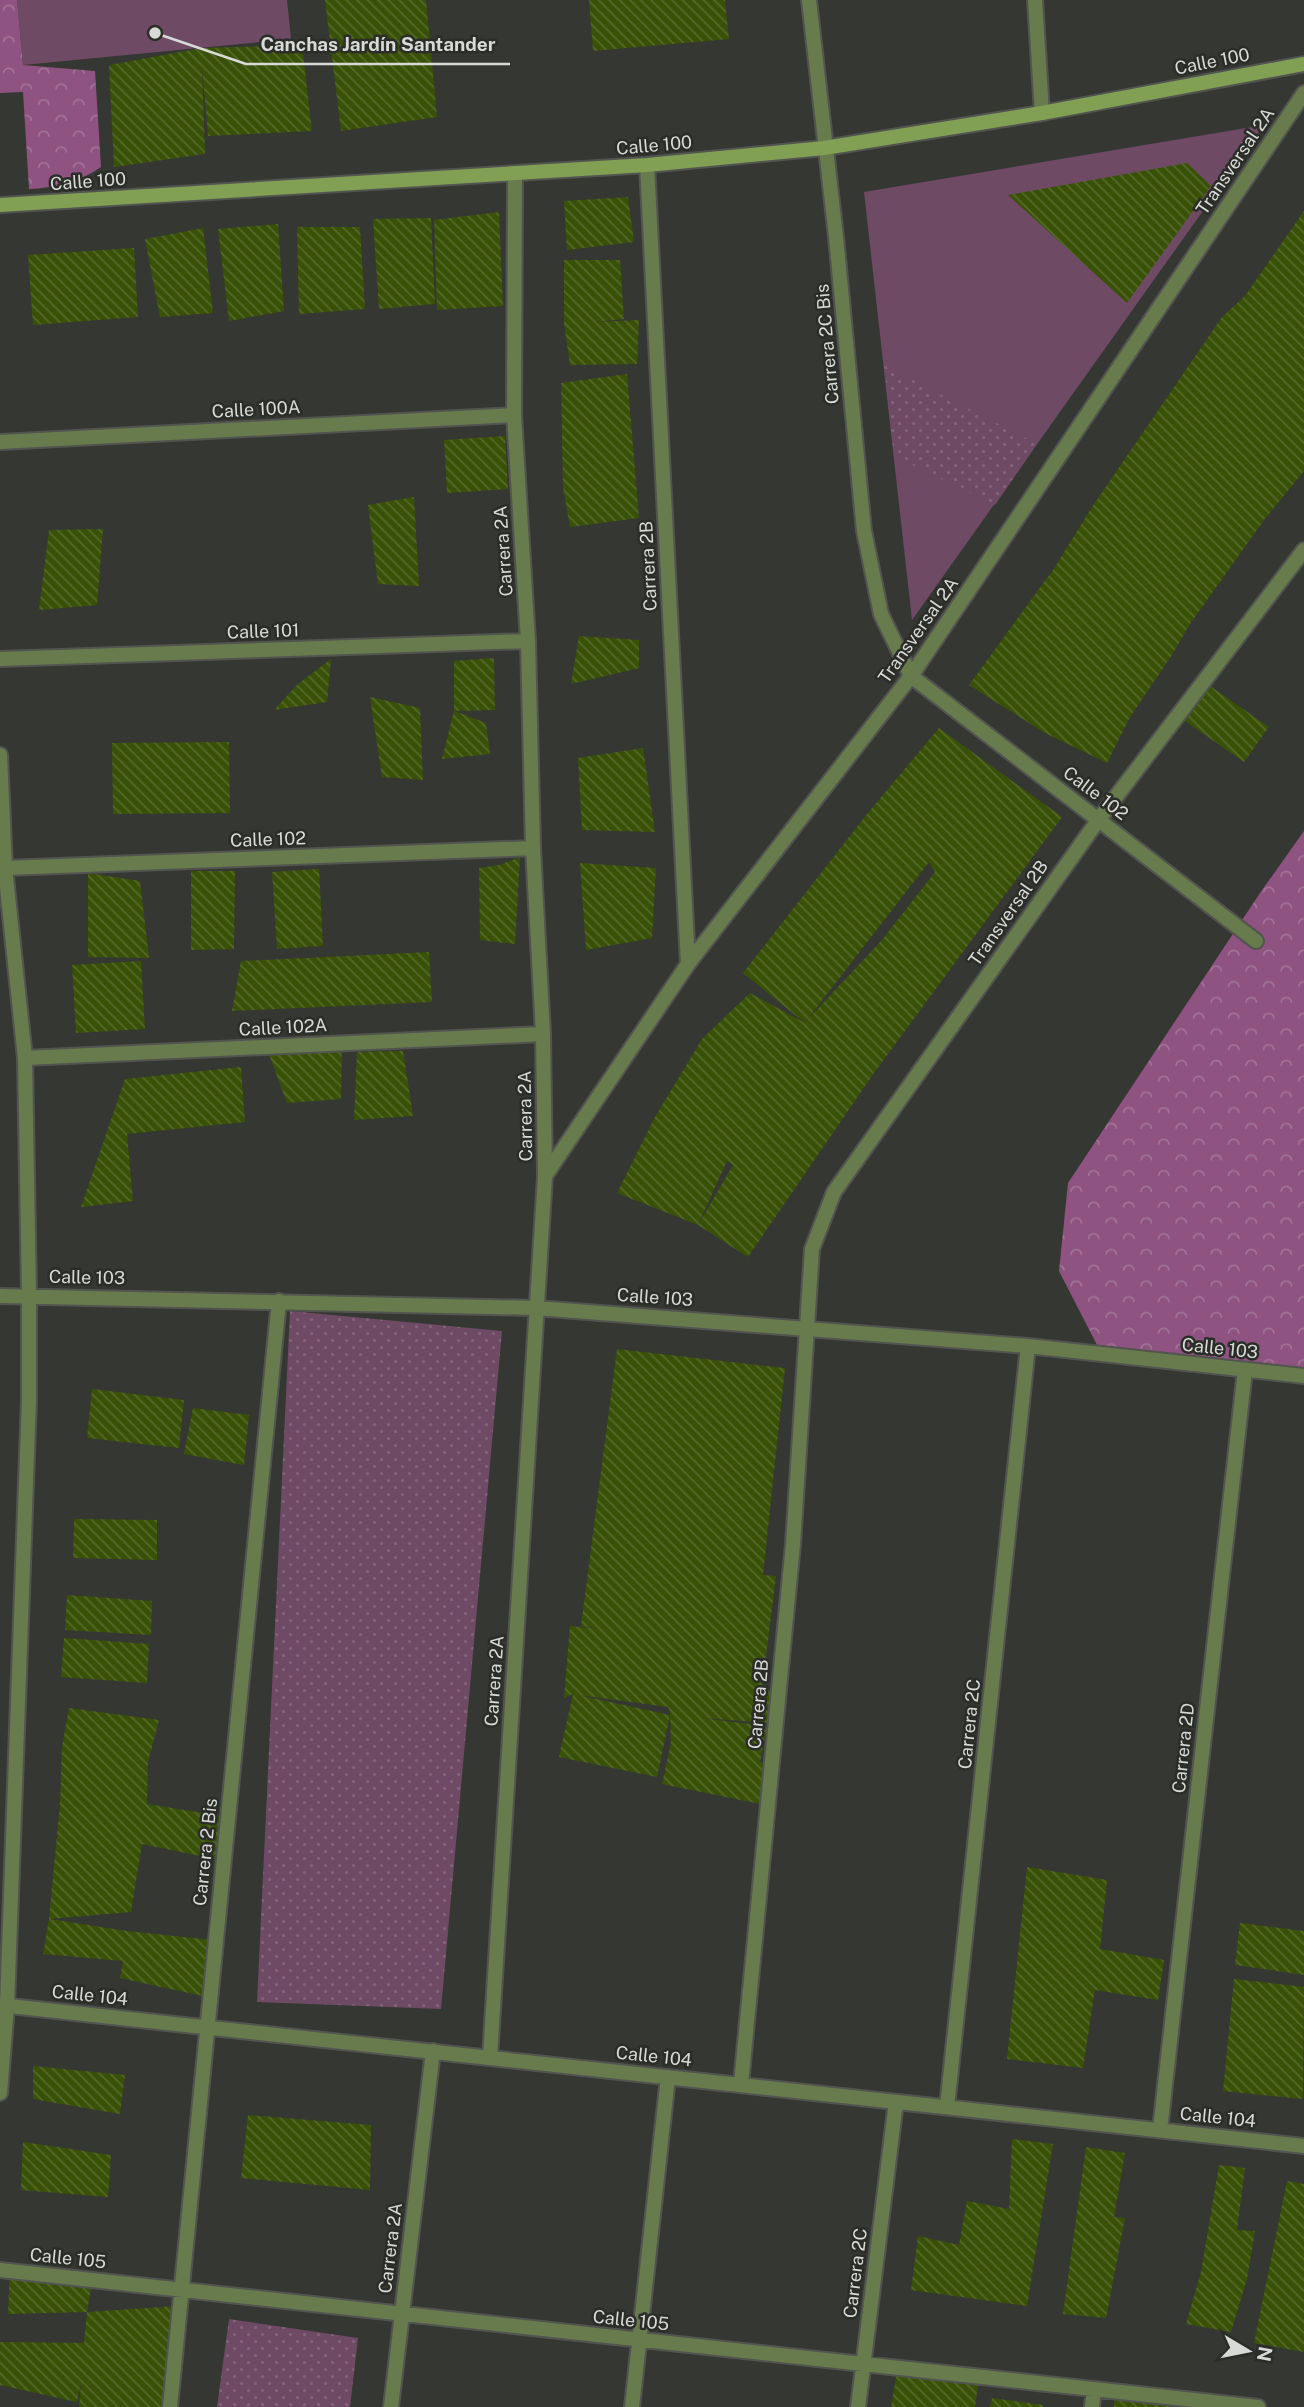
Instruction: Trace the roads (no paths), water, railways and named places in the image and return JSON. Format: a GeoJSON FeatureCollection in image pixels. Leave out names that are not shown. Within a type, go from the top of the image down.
{"type":"FeatureCollection","features":[{"type":"Feature","properties":{"kind":"street","name":"Carrera 2C Bis"},"geometry":{"type":"LineString","coordinates":[[809,0],[836,237],[864,531],[881,614],[911,676]]}},
{"type":"Feature","properties":{"kind":"street"},"geometry":{"type":"LineString","coordinates":[[1035,0],[1042,113]]}},
{"type":"Feature","properties":{"kind":"street","name":"Calle 100"},"geometry":{"type":"LineString","coordinates":[[0,205],[647,165],[824,148],[1042,113],[1304,64]]}},
{"type":"Feature","properties":{"kind":"street","name":"Transversal 2A"},"geometry":{"type":"LineString","coordinates":[[545,1176],[688,964],[911,676],[1304,93]]}},
{"type":"Feature","properties":{"kind":"street","name":"Carrera 2B"},"geometry":{"type":"LineString","coordinates":[[647,165],[688,964]]}},
{"type":"Feature","properties":{"kind":"street","name":"Carrera 2A"},"geometry":{"type":"LineString","coordinates":[[490,2057],[545,1176],[543,1034],[533,848],[528,641],[514,415],[515,174]]}},
{"type":"Feature","properties":{"kind":"street","name":"Calle 100A"},"geometry":{"type":"LineString","coordinates":[[0,442],[514,415]]}},
{"type":"Feature","properties":{"kind":"street","name":"Transversal 2B"},"geometry":{"type":"LineString","coordinates":[[806,1327],[812,1249],[834,1192],[1099,819],[1304,550]]}},
{"type":"Feature","properties":{"kind":"street","name":"Calle 101"},"geometry":{"type":"LineString","coordinates":[[0,659],[528,641]]}},
{"type":"Feature","properties":{"kind":"street","name":"Calle 102"},"geometry":{"type":"LineString","coordinates":[[911,676],[1256,941]]}},
{"type":"Feature","properties":{"kind":"street"},"geometry":{"type":"LineString","coordinates":[[0,755],[5,868],[24,1058],[29,1295],[29,1399],[0,2093]]}},
{"type":"Feature","properties":{"kind":"street","name":"Calle 102"},"geometry":{"type":"LineString","coordinates":[[5,868],[533,848]]}},
{"type":"Feature","properties":{"kind":"street","name":"Calle 102A"},"geometry":{"type":"LineString","coordinates":[[24,1058],[543,1034]]}},
{"type":"Feature","properties":{"kind":"street","name":"Calle 103"},"geometry":{"type":"LineString","coordinates":[[0,1296],[536,1308],[1028,1346],[1304,1376]]}},
{"type":"Feature","properties":{"kind":"street","name":"Carrera 2 Bis"},"geometry":{"type":"LineString","coordinates":[[170,2407],[279,1301]]}},
{"type":"Feature","properties":{"kind":"street","name":"Carrera 2B"},"geometry":{"type":"LineString","coordinates":[[741,2084],[793,1544],[806,1327]]}},
{"type":"Feature","properties":{"kind":"street","name":"Carrera 2C"},"geometry":{"type":"LineString","coordinates":[[947,2107],[1028,1346]]}},
{"type":"Feature","properties":{"kind":"street","name":"Carrera 2D"},"geometry":{"type":"LineString","coordinates":[[1160,2130],[1245,1370]]}},
{"type":"Feature","properties":{"kind":"street","name":"Calle 104"},"geometry":{"type":"LineString","coordinates":[[3,2005],[1304,2146]]}},
{"type":"Feature","properties":{"kind":"street","name":"Carrera 2A"},"geometry":{"type":"LineString","coordinates":[[391,2407],[433,2051]]}},
{"type":"Feature","properties":{"kind":"street"},"geometry":{"type":"LineString","coordinates":[[632,2407],[668,2077]]}},
{"type":"Feature","properties":{"kind":"street","name":"Carrera 2C"},"geometry":{"type":"LineString","coordinates":[[858,2407],[896,2102]]}},
{"type":"Feature","properties":{"kind":"street","name":"Calle 105"},"geometry":{"type":"LineString","coordinates":[[0,2270],[1258,2407]]}},
{"type":"Feature","properties":{"kind":"street"},"geometry":{"type":"LineString","coordinates":[[1092,2407],[1094,2389]]}},
{"type":"Feature","properties":{"kind":"place","name":"Canchas Jardín Santander"},"geometry":{"type":"Point","coordinates":[155,33]}}]}
